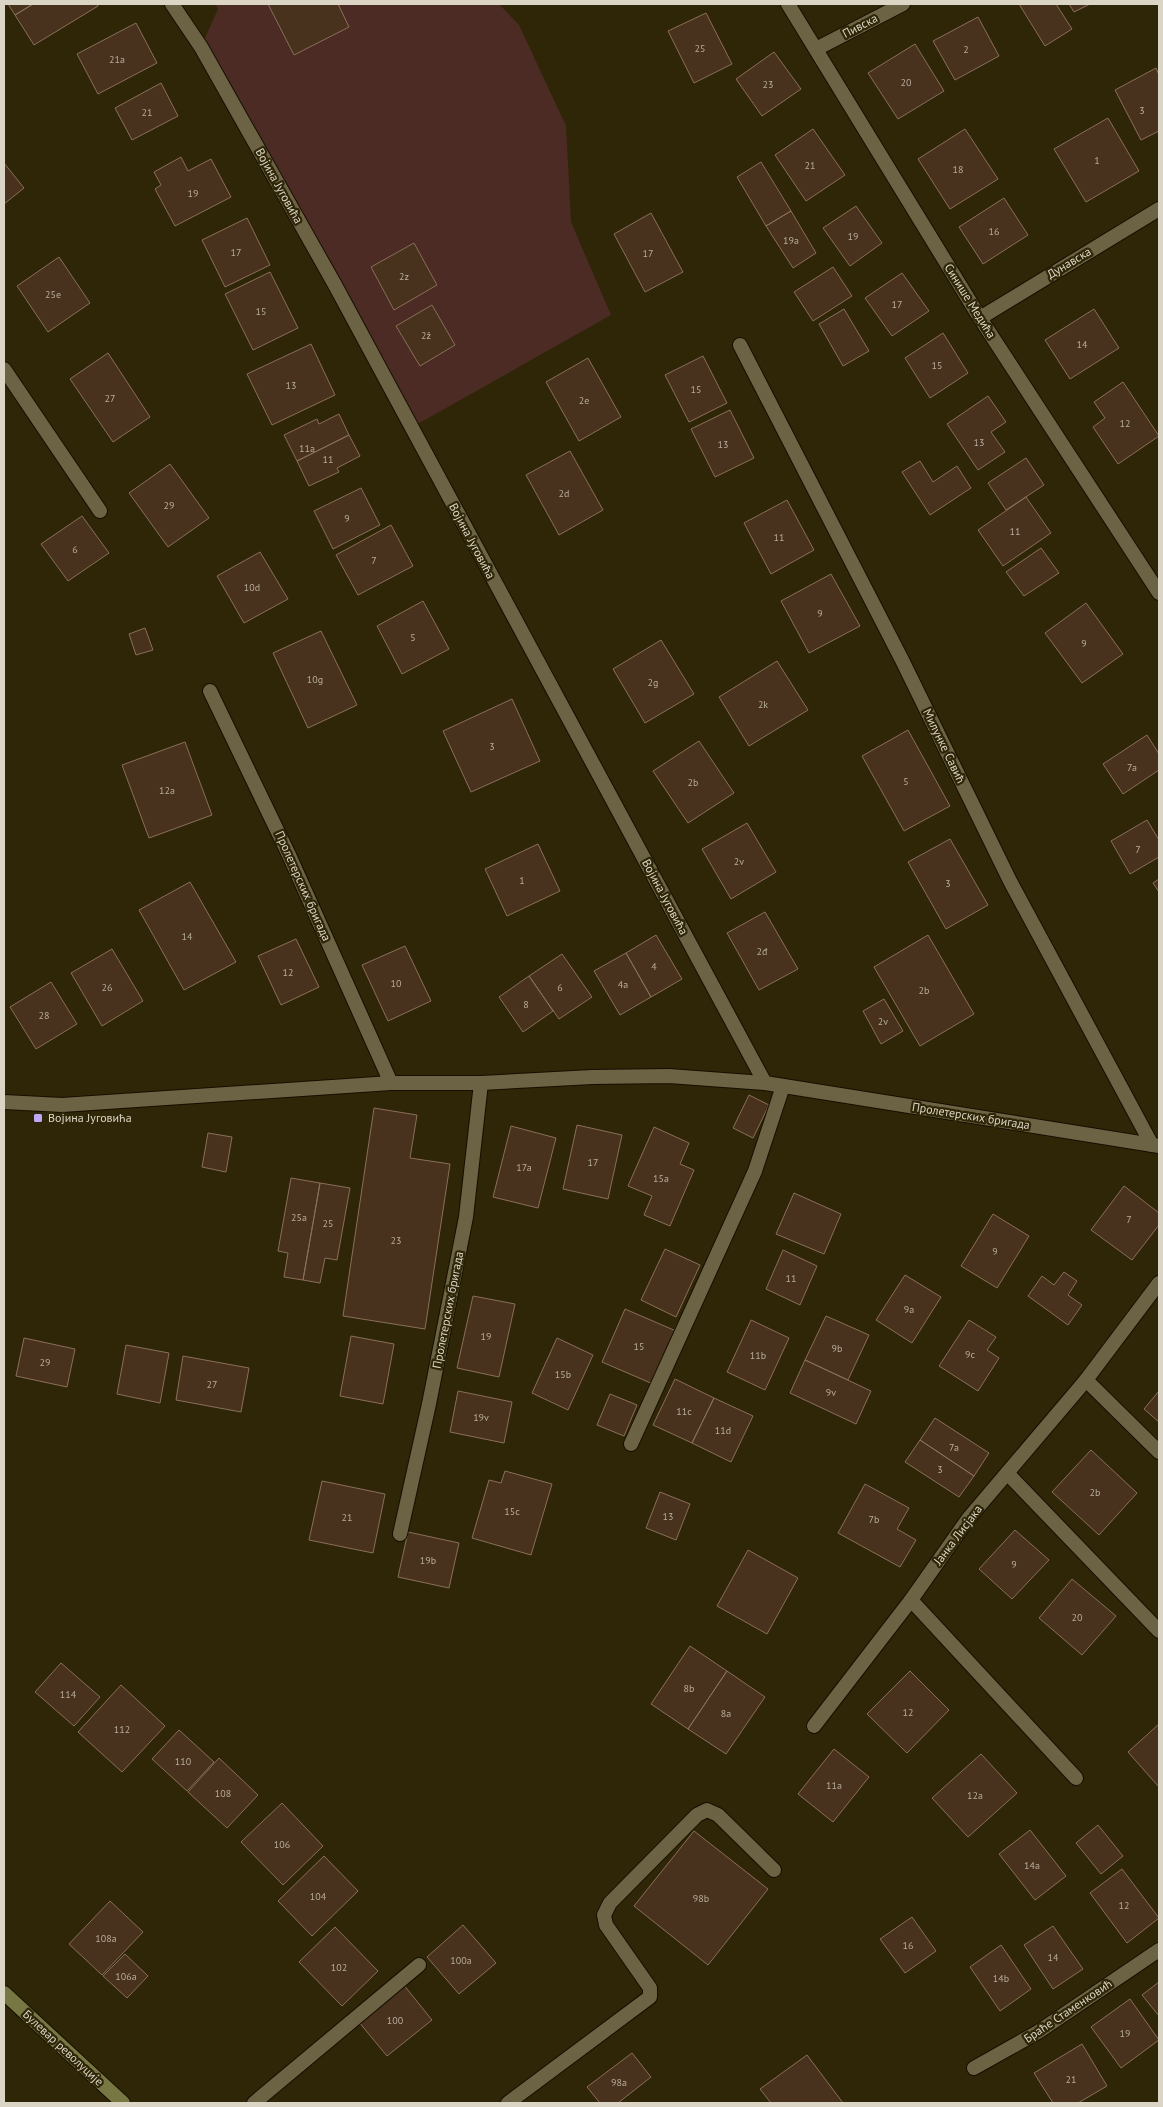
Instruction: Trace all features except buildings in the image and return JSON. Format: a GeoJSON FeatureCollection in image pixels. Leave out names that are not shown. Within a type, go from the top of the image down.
{"type":"FeatureCollection","features":[{"type":"Feature","properties":{"kind":"main road","name":"Булевар револуције"},"geometry":{"type":"LineString","coordinates":[[4,1993],[123,2103]]}},
{"type":"Feature","properties":{"kind":"street","name":"Војина Југовића"},"geometry":{"type":"LineString","coordinates":[[172,4],[200,47],[335,285],[766,1083]]}},
{"type":"Feature","properties":{"kind":"street","name":"Синише Медића"},"geometry":{"type":"LineString","coordinates":[[788,4],[980,318],[1159,593]]}},
{"type":"Feature","properties":{"kind":"street","name":"Пивска"},"geometry":{"type":"LineString","coordinates":[[816,49],[903,4]]}},
{"type":"Feature","properties":{"kind":"street","name":"Дунавска"},"geometry":{"type":"LineString","coordinates":[[980,318],[1159,209]]}},
{"type":"Feature","properties":{"kind":"street","name":"Милунке Савић"},"geometry":{"type":"LineString","coordinates":[[740,344],[902,660],[1010,881],[1156,1146]]}},
{"type":"Feature","properties":{"kind":"street"},"geometry":{"type":"LineString","coordinates":[[4,369],[100,511]]}},
{"type":"Feature","properties":{"kind":"street","name":"Пролетерских бригада"},"geometry":{"type":"LineString","coordinates":[[210,691],[289,855],[391,1084]]}},
{"type":"Feature","properties":{"kind":"street","name":"Пролетерских бригада"},"geometry":{"type":"LineString","coordinates":[[4,1102],[62,1105],[391,1084],[481,1083],[592,1077],[669,1076],[766,1083],[1156,1146]]}},
{"type":"Feature","properties":{"kind":"street","name":"Пролетерских бригада"},"geometry":{"type":"LineString","coordinates":[[400,1534],[429,1404],[466,1217],[481,1083]]}},
{"type":"Feature","properties":{"kind":"street"},"geometry":{"type":"LineString","coordinates":[[631,1444],[755,1171],[783,1086]]}},
{"type":"Feature","properties":{"kind":"street","name":"Јанка Лисјака"},"geometry":{"type":"LineString","coordinates":[[814,1726],[911,1600],[968,1519],[1086,1380],[1159,1282]]}},
{"type":"Feature","properties":{"kind":"street"},"geometry":{"type":"LineString","coordinates":[[1086,1380],[1159,1452]]}},
{"type":"Feature","properties":{"kind":"street"},"geometry":{"type":"LineString","coordinates":[[1006,1473],[1159,1631]]}},
{"type":"Feature","properties":{"kind":"street"},"geometry":{"type":"LineString","coordinates":[[911,1600],[1076,1778]]}},
{"type":"Feature","properties":{"kind":"street"},"geometry":{"type":"LineString","coordinates":[[508,2103],[650,1997],[650,1988],[606,1925],[604,1915],[610,1903],[696,1814],[707,1810],[718,1815],[774,1870]]}},
{"type":"Feature","properties":{"kind":"street","name":"Браће Стаменковић"},"geometry":{"type":"LineString","coordinates":[[974,2068],[1038,2032],[1159,1950]]}},
{"type":"Feature","properties":{"kind":"street"},"geometry":{"type":"LineString","coordinates":[[254,2103],[419,1964]]}},
{"type":"Feature","properties":{"kind":"shaded area"},"geometry":{"type":"Polygon","coordinates":[[[215,4],[499,4],[519,25],[566,126],[571,222],[611,315],[414,426],[201,47],[218,9],[215,4]]]}},
{"type":"Feature","properties":{"kind":"place","name":"Војина Југовића"},"geometry":{"type":"Point","coordinates":[38,1118]}}]}
